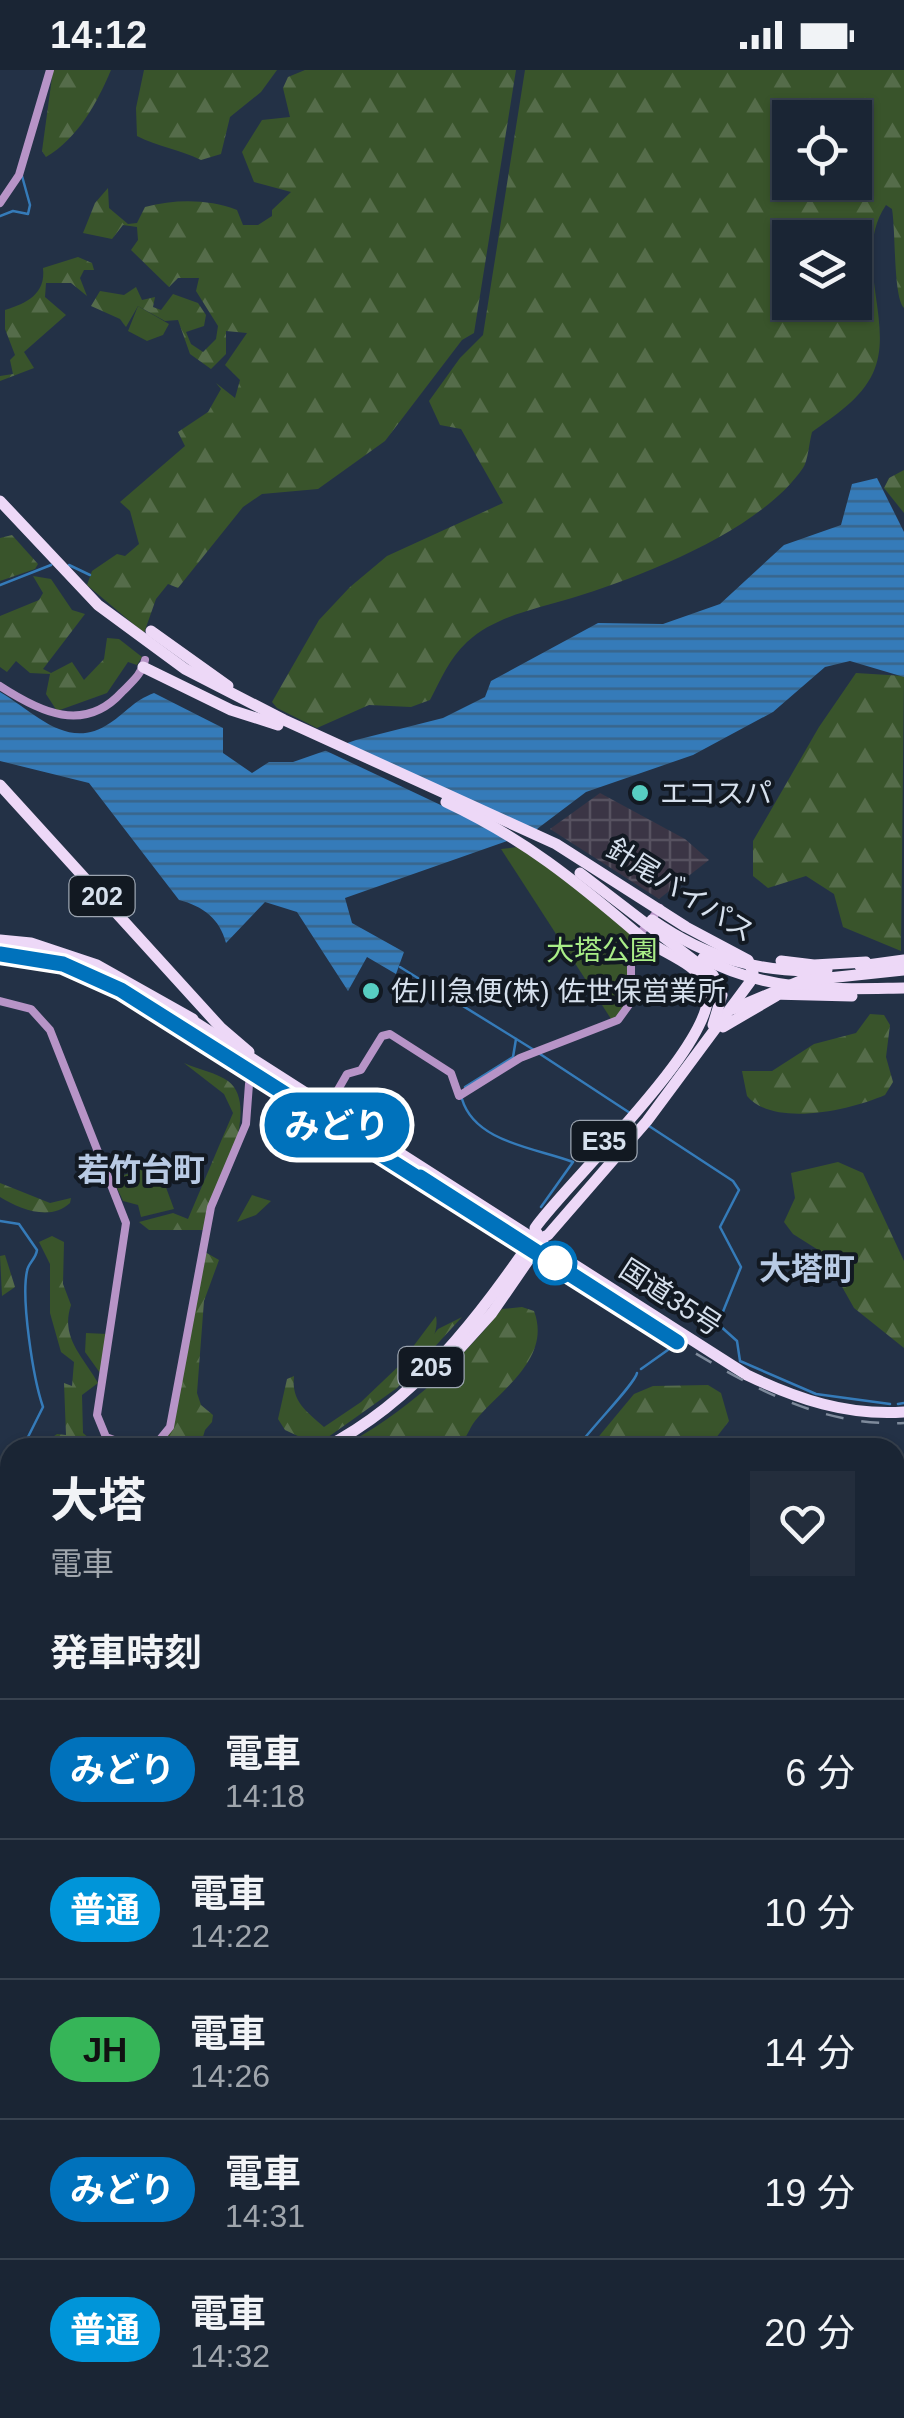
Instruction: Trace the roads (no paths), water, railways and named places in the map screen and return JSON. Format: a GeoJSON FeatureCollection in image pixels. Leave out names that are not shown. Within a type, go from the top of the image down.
{"type":"FeatureCollection","features":[{"type":"Feature","properties":{"kind":"highway","name":"針尾バイパス"},"geometry":{"type":"LineString","coordinates":[[0,501],[34,544]]}},
{"type":"Feature","properties":{"kind":"highway","name":"針尾バイパス"},"geometry":{"type":"LineString","coordinates":[[0,512],[70,582],[162,663],[551,850],[744,956],[752,972],[751,997],[728,1003],[638,1120]]}},
{"type":"Feature","properties":{"kind":"highway"},"geometry":{"type":"LineString","coordinates":[[150,634],[281,722]]}},
{"type":"Feature","properties":{"kind":"highway"},"geometry":{"type":"LineString","coordinates":[[144,664],[231,710],[281,722]]}},
{"type":"Feature","properties":{"kind":"highway","name":"202"},"geometry":{"type":"LineString","coordinates":[[0,785],[200,1015],[233,1044]]}},
{"type":"Feature","properties":{"kind":"highway","name":"針尾バイパス"},"geometry":{"type":"LineString","coordinates":[[551,850],[637,934],[713,970],[705,982],[710,1004],[694,1050]]}},
{"type":"Feature","properties":{"kind":"highway"},"geometry":{"type":"LineString","coordinates":[[551,850],[751,997],[762,988]]}},
{"type":"Feature","properties":{"kind":"highway"},"geometry":{"type":"LineString","coordinates":[[662,932],[713,970],[762,988],[832,994],[904,988]]}},
{"type":"Feature","properties":{"kind":"highway"},"geometry":{"type":"LineString","coordinates":[[0,940],[31,943],[85,960],[200,1015],[233,1044]]}},
{"type":"Feature","properties":{"kind":"highway"},"geometry":{"type":"LineString","coordinates":[[713,970],[744,956]]}},
{"type":"Feature","properties":{"kind":"highway"},"geometry":{"type":"LineString","coordinates":[[781,961],[814,964],[904,960]]}},
{"type":"Feature","properties":{"kind":"highway"},"geometry":{"type":"LineString","coordinates":[[713,970],[812,970],[890,961]]}},
{"type":"Feature","properties":{"kind":"highway"},"geometry":{"type":"LineString","coordinates":[[713,970],[728,1003]]}},
{"type":"Feature","properties":{"kind":"highway"},"geometry":{"type":"LineString","coordinates":[[694,1050],[708,1018],[713,970]]}},
{"type":"Feature","properties":{"kind":"highway","name":"E35"},"geometry":{"type":"LineString","coordinates":[[337,1438],[405,1387],[479,1304],[582,1165],[695,1040],[751,997],[800,981],[904,974]]}},
{"type":"Feature","properties":{"kind":"highway"},"geometry":{"type":"LineString","coordinates":[[536,1240],[638,1120],[728,1003],[762,988]]}},
{"type":"Feature","properties":{"kind":"highway"},"geometry":{"type":"LineString","coordinates":[[832,994],[904,988]]}},
{"type":"Feature","properties":{"kind":"highway"},"geometry":{"type":"LineString","coordinates":[[866,994],[884,997]]}},
{"type":"Feature","properties":{"kind":"highway","name":"E35"},"geometry":{"type":"LineString","coordinates":[[347,1438],[410,1396],[492,1313],[570,1203],[684,1065],[751,997]]}},
{"type":"Feature","properties":{"kind":"highway"},"geometry":{"type":"LineString","coordinates":[[200,1015],[252,1061]]}},
{"type":"Feature","properties":{"kind":"highway"},"geometry":{"type":"LineString","coordinates":[[220,1033],[233,1044]]}},
{"type":"Feature","properties":{"kind":"highway","name":"国道35号"},"geometry":{"type":"LineString","coordinates":[[233,1044],[252,1061],[747,1375],[794,1397],[860,1411],[904,1412]]}},
{"type":"Feature","properties":{"kind":"highway","name":"国道35号"},"geometry":{"type":"LineString","coordinates":[[233,1044],[278,1076]]}},
{"type":"Feature","properties":{"kind":"highway"},"geometry":{"type":"LineString","coordinates":[[410,1396],[472,1332],[547,1223],[638,1120]]}},
{"type":"Feature","properties":{"kind":"highway"},"geometry":{"type":"LineString","coordinates":[[512,1224],[547,1223]]}},
{"type":"Feature","properties":{"kind":"highway"},"geometry":{"type":"LineString","coordinates":[[547,1223],[559,1255]]}},
{"type":"Feature","properties":{"kind":"highway","name":"205"},"geometry":{"type":"LineString","coordinates":[[340,1438],[373,1417],[438,1362],[518,1264]]}},
{"type":"Feature","properties":{"kind":"street"},"geometry":{"type":"LineString","coordinates":[[0,202],[19,175],[50,70]]}},
{"type":"Feature","properties":{"kind":"street"},"geometry":{"type":"LineString","coordinates":[[0,686],[37,709],[66,716],[90,714],[113,703],[144,664]]}},
{"type":"Feature","properties":{"kind":"street"},"geometry":{"type":"LineString","coordinates":[[328,1107],[346,1074],[361,1070],[382,1036],[390,1034],[451,1072],[463,1093],[536,1051],[618,1020],[625,1013],[633,991],[630,966],[637,934],[660,908]]}},
{"type":"Feature","properties":{"kind":"street"},"geometry":{"type":"LineString","coordinates":[[0,1002],[31,1009],[50,1030],[126,1223],[97,1415],[109,1438]]}},
{"type":"Feature","properties":{"kind":"street"},"geometry":{"type":"LineString","coordinates":[[161,1438],[170,1426],[211,1207],[246,1124],[249,1084]]}},
{"type":"Feature","properties":{"kind":"water"},"geometry":{"type":"Polygon","coordinates":[[[877,478],[904,532],[904,677],[850,661],[825,667],[773,712],[693,755],[586,792],[533,832],[345,898],[352,923],[404,952],[396,974],[367,957],[348,991],[297,912],[265,902],[226,943],[220,927],[209,915],[179,900],[89,783],[0,761],[0,692],[53,726],[80,733],[110,723],[154,693],[223,728],[223,753],[252,773],[269,762],[293,762],[356,740],[443,718],[485,697],[491,681],[598,623],[663,624],[720,604],[784,545],[841,525],[852,484],[877,478]]]}},
{"type":"Feature","properties":{"kind":"waterway"},"geometry":{"type":"LineString","coordinates":[[0,216],[13,211],[28,214],[30,205],[22,176]]}},
{"type":"Feature","properties":{"kind":"waterway"},"geometry":{"type":"LineString","coordinates":[[0,585],[51,565]]}},
{"type":"Feature","properties":{"kind":"waterway"},"geometry":{"type":"LineString","coordinates":[[69,565],[90,575]]}},
{"type":"Feature","properties":{"kind":"waterway"},"geometry":{"type":"LineString","coordinates":[[400,967],[534,1050]]}},
{"type":"Feature","properties":{"kind":"waterway"},"geometry":{"type":"LineString","coordinates":[[465,1087],[513,1057],[516,1039]]}},
{"type":"Feature","properties":{"kind":"waterway"},"geometry":{"type":"LineString","coordinates":[[540,1054],[630,1113]]}},
{"type":"Feature","properties":{"kind":"waterway"},"geometry":{"type":"LineString","coordinates":[[462,1099],[469,1114],[493,1135],[573,1162],[541,1207]]}},
{"type":"Feature","properties":{"kind":"waterway"},"geometry":{"type":"LineString","coordinates":[[649,1126],[733,1181],[739,1190],[720,1227],[741,1267],[718,1324],[737,1341],[740,1361],[816,1394],[890,1404]]}},
{"type":"Feature","properties":{"kind":"waterway"},"geometry":{"type":"LineString","coordinates":[[0,1221],[19,1224],[37,1250],[28,1268],[26,1300],[35,1377],[43,1407],[28,1438]]}},
{"type":"Feature","properties":{"kind":"waterway"},"geometry":{"type":"LineString","coordinates":[[545,1265],[672,1347],[641,1369]]}},
{"type":"Feature","properties":{"kind":"waterway"},"geometry":{"type":"LineString","coordinates":[[585,1438],[637,1373]]}},
{"type":"Feature","properties":{"kind":"waterway"},"geometry":{"type":"LineString","coordinates":[[898,1404],[904,1403]]}},
{"type":"Feature","properties":{"kind":"railway"},"geometry":{"type":"LineString","coordinates":[[0,954],[63,964],[121,990],[677,1342]]}},
{"type":"Feature","properties":{"kind":"railway"},"geometry":{"type":"LineString","coordinates":[[665,1335],[750,1384],[808,1409],[871,1422],[904,1423]]}},
{"type":"Feature","properties":{"kind":"train","name":"みどり"},"geometry":{"type":"LineString","coordinates":[[0,954],[30,956],[82,970],[142,1002],[677,1342],[420,1177]]}},
{"type":"Feature","properties":{"kind":"place","name":"エコスパ"},"geometry":{"type":"Point","coordinates":[640,793]}},
{"type":"Feature","properties":{"kind":"place","name":"佐川急便(株) 佐世保営業所"},"geometry":{"type":"Point","coordinates":[371,991]}},
{"type":"Feature","properties":{"kind":"district","name":"若竹台町"},"geometry":{"type":"Point","coordinates":[141,1170]}},
{"type":"Feature","properties":{"kind":"district","name":"大塔町"},"geometry":{"type":"Point","coordinates":[807,1269]}},
{"type":"Feature","properties":{"kind":"park label","name":"大塔公園"},"geometry":{"type":"Point","coordinates":[602,950]}}]}
